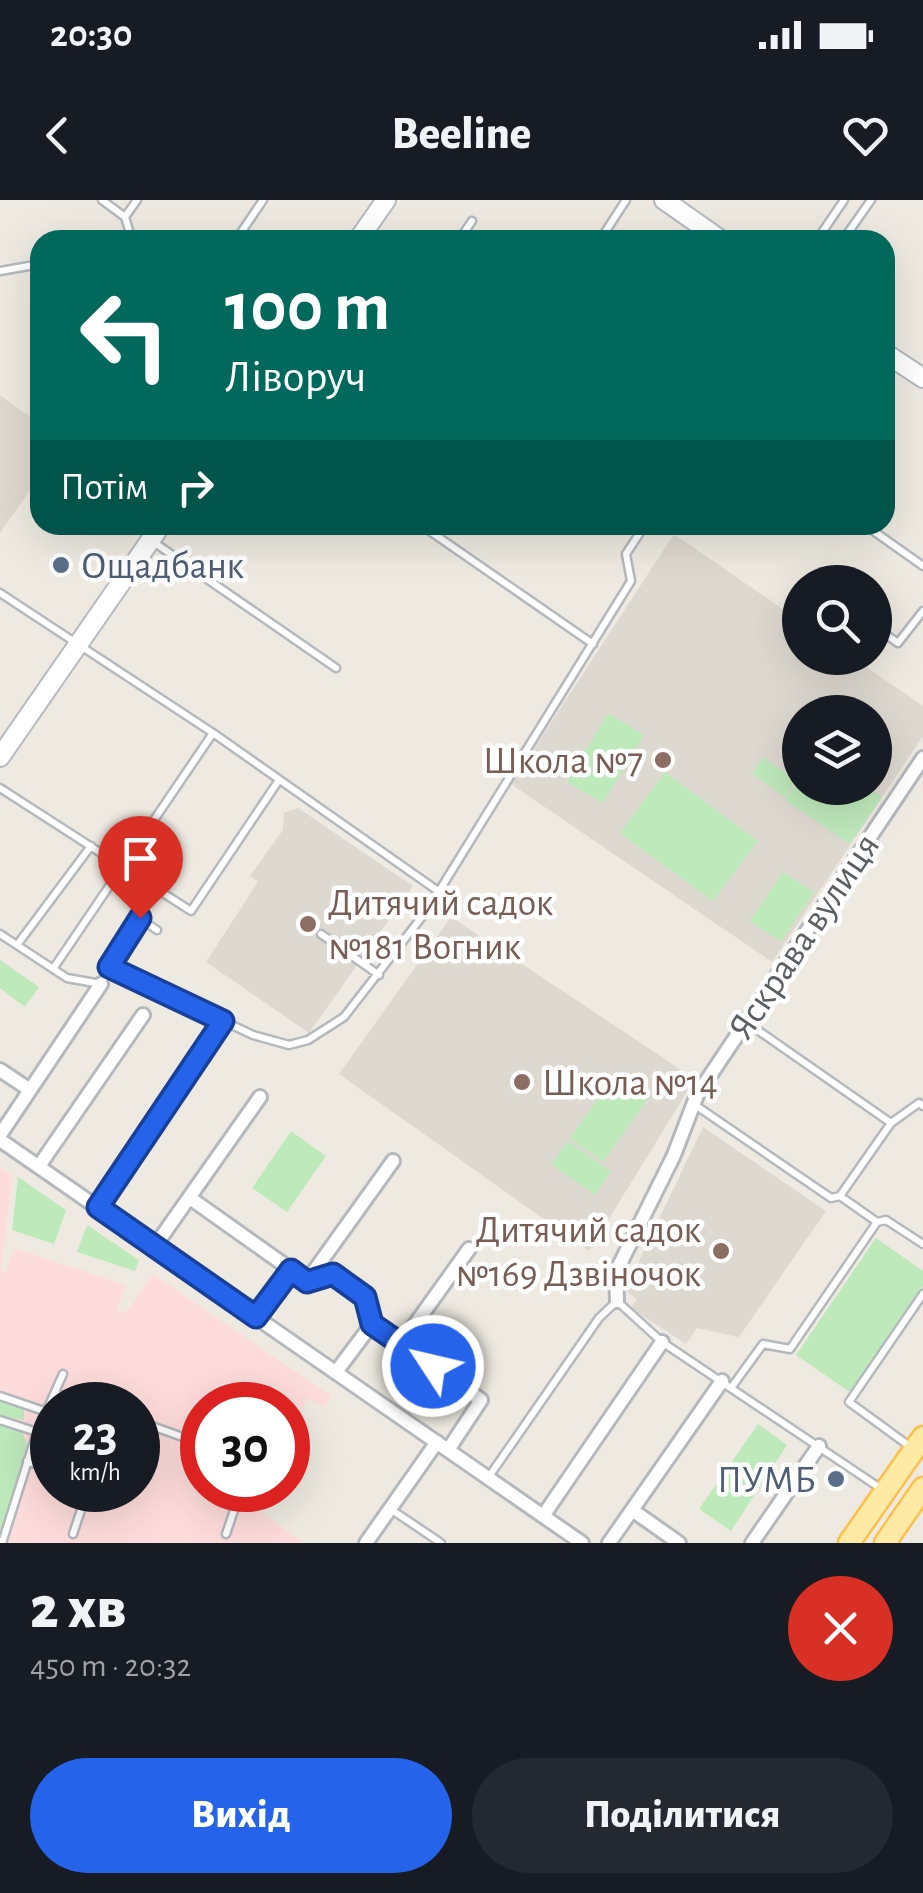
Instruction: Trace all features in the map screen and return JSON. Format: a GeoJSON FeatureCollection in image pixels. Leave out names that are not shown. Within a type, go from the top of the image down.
{"type":"FeatureCollection","features":[{"type":"Feature","properties":{"kind":"main road"},"geometry":{"type":"LineString","coordinates":[[849,1543],[918,1443]]}},
{"type":"Feature","properties":{"kind":"main road"},"geometry":{"type":"LineString","coordinates":[[888,1542],[921,1496]]}},
{"type":"Feature","properties":{"kind":"street"},"geometry":{"type":"LineString","coordinates":[[365,230],[386,200]]}},
{"type":"Feature","properties":{"kind":"street"},"geometry":{"type":"LineString","coordinates":[[664,200],[707,230]]}},
{"type":"Feature","properties":{"kind":"street"},"geometry":{"type":"LineString","coordinates":[[895,359],[923,378]]}},
{"type":"Feature","properties":{"kind":"street"},"geometry":{"type":"LineString","coordinates":[[0,757],[154,535]]}},
{"type":"Feature","properties":{"kind":"street","name":"Яскрава вулиця"},"geometry":{"type":"LineString","coordinates":[[617,1301],[616,1272],[674,1155],[692,1104],[918,775],[923,758]]}},
{"type":"Feature","properties":{"kind":"street"},"geometry":{"type":"LineString","coordinates":[[101,984],[0,1138],[582,1543]]}},
{"type":"Feature","properties":{"kind":"street"},"geometry":{"type":"LineString","coordinates":[[38,1166],[143,1015]]}},
{"type":"Feature","properties":{"kind":"street"},"geometry":{"type":"LineString","coordinates":[[98,1207],[223,1021]]}},
{"type":"Feature","properties":{"kind":"street"},"geometry":{"type":"LineString","coordinates":[[0,1070],[30,1090]]}},
{"type":"Feature","properties":{"kind":"street"},"geometry":{"type":"LineString","coordinates":[[155,1246],[260,1097]]}},
{"type":"Feature","properties":{"kind":"street"},"geometry":{"type":"LineString","coordinates":[[307,1282],[394,1161]]}},
{"type":"Feature","properties":{"kind":"street"},"geometry":{"type":"LineString","coordinates":[[190,1198],[307,1282]]}},
{"type":"Feature","properties":{"kind":"street"},"geometry":{"type":"LineString","coordinates":[[402,1344],[469,1249]]}},
{"type":"Feature","properties":{"kind":"street"},"geometry":{"type":"LineString","coordinates":[[256,1317],[291,1270]]}},
{"type":"Feature","properties":{"kind":"street"},"geometry":{"type":"LineString","coordinates":[[307,1282],[333,1274],[365,1297],[372,1324],[482,1400],[366,1543]]}},
{"type":"Feature","properties":{"kind":"street"},"geometry":{"type":"LineString","coordinates":[[336,1372],[372,1324]]}},
{"type":"Feature","properties":{"kind":"street"},"geometry":{"type":"LineString","coordinates":[[543,1516],[662,1342]]}},
{"type":"Feature","properties":{"kind":"street"},"geometry":{"type":"LineString","coordinates":[[608,1543],[726,1385]]}},
{"type":"Feature","properties":{"kind":"street"},"geometry":{"type":"LineString","coordinates":[[752,1543],[819,1446]]}},
{"type":"Feature","properties":{"kind":"street"},"geometry":{"type":"LineString","coordinates":[[632,1510],[679,1543]]}},
{"type":"Feature","properties":{"kind":"lane"},"geometry":{"type":"LineString","coordinates":[[102,200],[126,217],[129,230]]}},
{"type":"Feature","properties":{"kind":"lane"},"geometry":{"type":"LineString","coordinates":[[126,217],[137,200]]}},
{"type":"Feature","properties":{"kind":"lane"},"geometry":{"type":"LineString","coordinates":[[243,230],[263,200]]}},
{"type":"Feature","properties":{"kind":"lane"},"geometry":{"type":"LineString","coordinates":[[606,230],[626,200]]}},
{"type":"Feature","properties":{"kind":"lane"},"geometry":{"type":"LineString","coordinates":[[823,230],[844,200]]}},
{"type":"Feature","properties":{"kind":"lane"},"geometry":{"type":"LineString","coordinates":[[850,230],[871,200]]}},
{"type":"Feature","properties":{"kind":"lane"},"geometry":{"type":"LineString","coordinates":[[466,230],[472,221]]}},
{"type":"Feature","properties":{"kind":"lane"},"geometry":{"type":"LineString","coordinates":[[0,271],[30,266]]}},
{"type":"Feature","properties":{"kind":"lane"},"geometry":{"type":"LineString","coordinates":[[160,535],[336,668]]}},
{"type":"Feature","properties":{"kind":"lane"},"geometry":{"type":"LineString","coordinates":[[438,535],[592,644]]}},
{"type":"Feature","properties":{"kind":"lane"},"geometry":{"type":"LineString","coordinates":[[109,967],[223,1021],[288,1045],[308,1040],[344,1017],[380,975],[438,892],[632,581],[626,554],[637,535]]}},
{"type":"Feature","properties":{"kind":"lane"},"geometry":{"type":"LineString","coordinates":[[879,535],[923,566]]}},
{"type":"Feature","properties":{"kind":"lane"},"geometry":{"type":"LineString","coordinates":[[0,593],[213,733],[438,892]]}},
{"type":"Feature","properties":{"kind":"lane"},"geometry":{"type":"LineString","coordinates":[[892,639],[898,643],[923,611]]}},
{"type":"Feature","properties":{"kind":"lane"},"geometry":{"type":"LineString","coordinates":[[53,969],[213,733]]}},
{"type":"Feature","properties":{"kind":"lane"},"geometry":{"type":"LineString","coordinates":[[0,788],[190,912],[279,780]]}},
{"type":"Feature","properties":{"kind":"lane"},"geometry":{"type":"LineString","coordinates":[[17,945],[91,846]]}},
{"type":"Feature","properties":{"kind":"lane"},"geometry":{"type":"LineString","coordinates":[[0,934],[67,978],[101,984],[140,918],[156,930]]}},
{"type":"Feature","properties":{"kind":"lane"},"geometry":{"type":"LineString","coordinates":[[321,934],[380,975]]}},
{"type":"Feature","properties":{"kind":"lane"},"geometry":{"type":"LineString","coordinates":[[746,1022],[891,1122]]}},
{"type":"Feature","properties":{"kind":"lane"},"geometry":{"type":"LineString","coordinates":[[692,1104],[831,1198],[840,1196],[891,1122],[920,1103],[923,1106]]}},
{"type":"Feature","properties":{"kind":"lane"},"geometry":{"type":"LineString","coordinates":[[840,1196],[877,1222]]}},
{"type":"Feature","properties":{"kind":"lane"},"geometry":{"type":"LineString","coordinates":[[726,1385],[763,1344],[790,1350],[877,1222],[886,1220],[923,1244]]}},
{"type":"Feature","properties":{"kind":"lane"},"geometry":{"type":"LineString","coordinates":[[918,1443],[849,1402],[923,1294]]}},
{"type":"Feature","properties":{"kind":"lane"},"geometry":{"type":"LineString","coordinates":[[488,1479],[599,1318],[617,1301],[662,1342],[885,1491]]}},
{"type":"Feature","properties":{"kind":"lane"},"geometry":{"type":"LineString","coordinates":[[61,1382],[64,1374]]}},
{"type":"Feature","properties":{"kind":"lane"},"geometry":{"type":"LineString","coordinates":[[0,1396],[30,1406]]}},
{"type":"Feature","properties":{"kind":"lane"},"geometry":{"type":"LineString","coordinates":[[0,1420],[30,1430]]}},
{"type":"Feature","properties":{"kind":"lane"},"geometry":{"type":"LineString","coordinates":[[2,1543],[30,1455]]}},
{"type":"Feature","properties":{"kind":"lane"},"geometry":{"type":"LineString","coordinates":[[390,1509],[440,1543]]}},
{"type":"Feature","properties":{"kind":"lane"},"geometry":{"type":"LineString","coordinates":[[73,1534],[81,1512]]}},
{"type":"Feature","properties":{"kind":"lane"},"geometry":{"type":"LineString","coordinates":[[226,1534],[234,1512]]}},
{"type":"Feature","properties":{"kind":"shaded area"},"geometry":{"type":"Polygon","coordinates":[[[0,395],[30,417],[30,490],[0,533],[0,395]]]}},
{"type":"Feature","properties":{"kind":"shaded area","name":"Школа №7"},"geometry":{"type":"Polygon","coordinates":[[[675,535],[782,609],[782,675],[878,675],[923,706],[923,736],[892,782],[892,695],[782,695],[782,805],[877,805],[772,962],[511,784],[675,535]]]}},
{"type":"Feature","properties":{"kind":"shaded area","name":"Дитячий садок №181 Вогник"},"geometry":{"type":"Polygon","coordinates":[[[298,808],[413,886],[309,1033],[206,962],[258,882],[250,876],[283,830],[284,813],[298,808]]]}},
{"type":"Feature","properties":{"kind":"shaded area","name":"Школа №14"},"geometry":{"type":"Polygon","coordinates":[[[451,917],[695,1079],[589,1251],[339,1074],[451,917]]]}},
{"type":"Feature","properties":{"kind":"shaded area","name":"Дитячий садок №169 Дзвіночок"},"geometry":{"type":"Polygon","coordinates":[[[703,1127],[826,1211],[739,1337],[697,1328],[686,1344],[631,1308],[637,1299],[625,1290],[703,1127]]]}},
{"type":"Feature","properties":{"kind":"shaded area"},"geometry":{"type":"Polygon","coordinates":[[[0,1167],[12,1176],[1,1271],[6,1273],[14,1248],[126,1285],[117,1310],[126,1313],[153,1274],[331,1396],[324,1408],[310,1399],[310,1382],[180,1382],[180,1512],[262,1512],[303,1543],[0,1543],[0,1167]]]}},
{"type":"Feature","properties":{"kind":"green space"},"geometry":{"type":"Polygon","coordinates":[[[608,713],[644,735],[603,803],[567,782],[608,713]]]}},
{"type":"Feature","properties":{"kind":"green space"},"geometry":{"type":"Polygon","coordinates":[[[763,757],[782,770],[782,795],[752,774],[763,757]]]}},
{"type":"Feature","properties":{"kind":"green space"},"geometry":{"type":"Polygon","coordinates":[[[665,772],[758,841],[713,901],[620,833],[665,772]]]}},
{"type":"Feature","properties":{"kind":"green space"},"geometry":{"type":"Polygon","coordinates":[[[792,805],[877,805],[850,844],[792,805]]]}},
{"type":"Feature","properties":{"kind":"green space"},"geometry":{"type":"Polygon","coordinates":[[[783,872],[814,892],[781,942],[750,921],[783,872]]]}},
{"type":"Feature","properties":{"kind":"green space"},"geometry":{"type":"Polygon","coordinates":[[[0,960],[39,987],[25,1007],[0,988],[0,960]]]}},
{"type":"Feature","properties":{"kind":"green space"},"geometry":{"type":"Polygon","coordinates":[[[616,1072],[650,1096],[603,1162],[570,1138],[616,1072]]]}},
{"type":"Feature","properties":{"kind":"green space"},"geometry":{"type":"Polygon","coordinates":[[[291,1131],[326,1156],[287,1212],[252,1188],[291,1131]]]}},
{"type":"Feature","properties":{"kind":"green space"},"geometry":{"type":"Polygon","coordinates":[[[568,1141],[611,1172],[595,1195],[551,1164],[568,1141]]]}},
{"type":"Feature","properties":{"kind":"green space"},"geometry":{"type":"Polygon","coordinates":[[[18,1177],[66,1210],[54,1244],[12,1230],[18,1177]]]}},
{"type":"Feature","properties":{"kind":"green space"},"geometry":{"type":"Polygon","coordinates":[[[87,1225],[139,1260],[135,1271],[77,1252],[87,1225]]]}},
{"type":"Feature","properties":{"kind":"green space"},"geometry":{"type":"Polygon","coordinates":[[[876,1238],[923,1271],[923,1286],[851,1393],[796,1355],[876,1238]]]}},
{"type":"Feature","properties":{"kind":"green space"},"geometry":{"type":"Polygon","coordinates":[[[0,1400],[24,1409],[24,1420],[0,1416],[0,1400]]]}},
{"type":"Feature","properties":{"kind":"green space"},"geometry":{"type":"Polygon","coordinates":[[[758,1424],[787,1445],[731,1531],[699,1509],[758,1424]]]}},
{"type":"Feature","properties":{"kind":"green space"},"geometry":{"type":"Polygon","coordinates":[[[0,1425],[22,1432],[27,1444],[0,1537],[0,1425]]]}},
{"type":"Feature","properties":{"kind":"place","name":"Ощадбанк"},"geometry":{"type":"Point","coordinates":[61,565]}},
{"type":"Feature","properties":{"kind":"place","name":"Школа №7"},"geometry":{"type":"Point","coordinates":[663,760]}},
{"type":"Feature","properties":{"kind":"place","name":"Дитячий садок №181 Вогник"},"geometry":{"type":"Point","coordinates":[308,924]}},
{"type":"Feature","properties":{"kind":"place","name":"Школа №14"},"geometry":{"type":"Point","coordinates":[522,1082]}},
{"type":"Feature","properties":{"kind":"place","name":"Дитячий садок №169 Дзвіночок"},"geometry":{"type":"Point","coordinates":[721,1251]}},
{"type":"Feature","properties":{"kind":"place","name":"ПУМБ"},"geometry":{"type":"Point","coordinates":[836,1479]}},
{"type":"Feature","properties":{"kind":"route"},"geometry":{"type":"LineString","coordinates":[[140,918],[109,967],[223,1021],[98,1207],[256,1317],[291,1270],[307,1282],[333,1274],[365,1297],[372,1324],[433,1366]]}}]}
